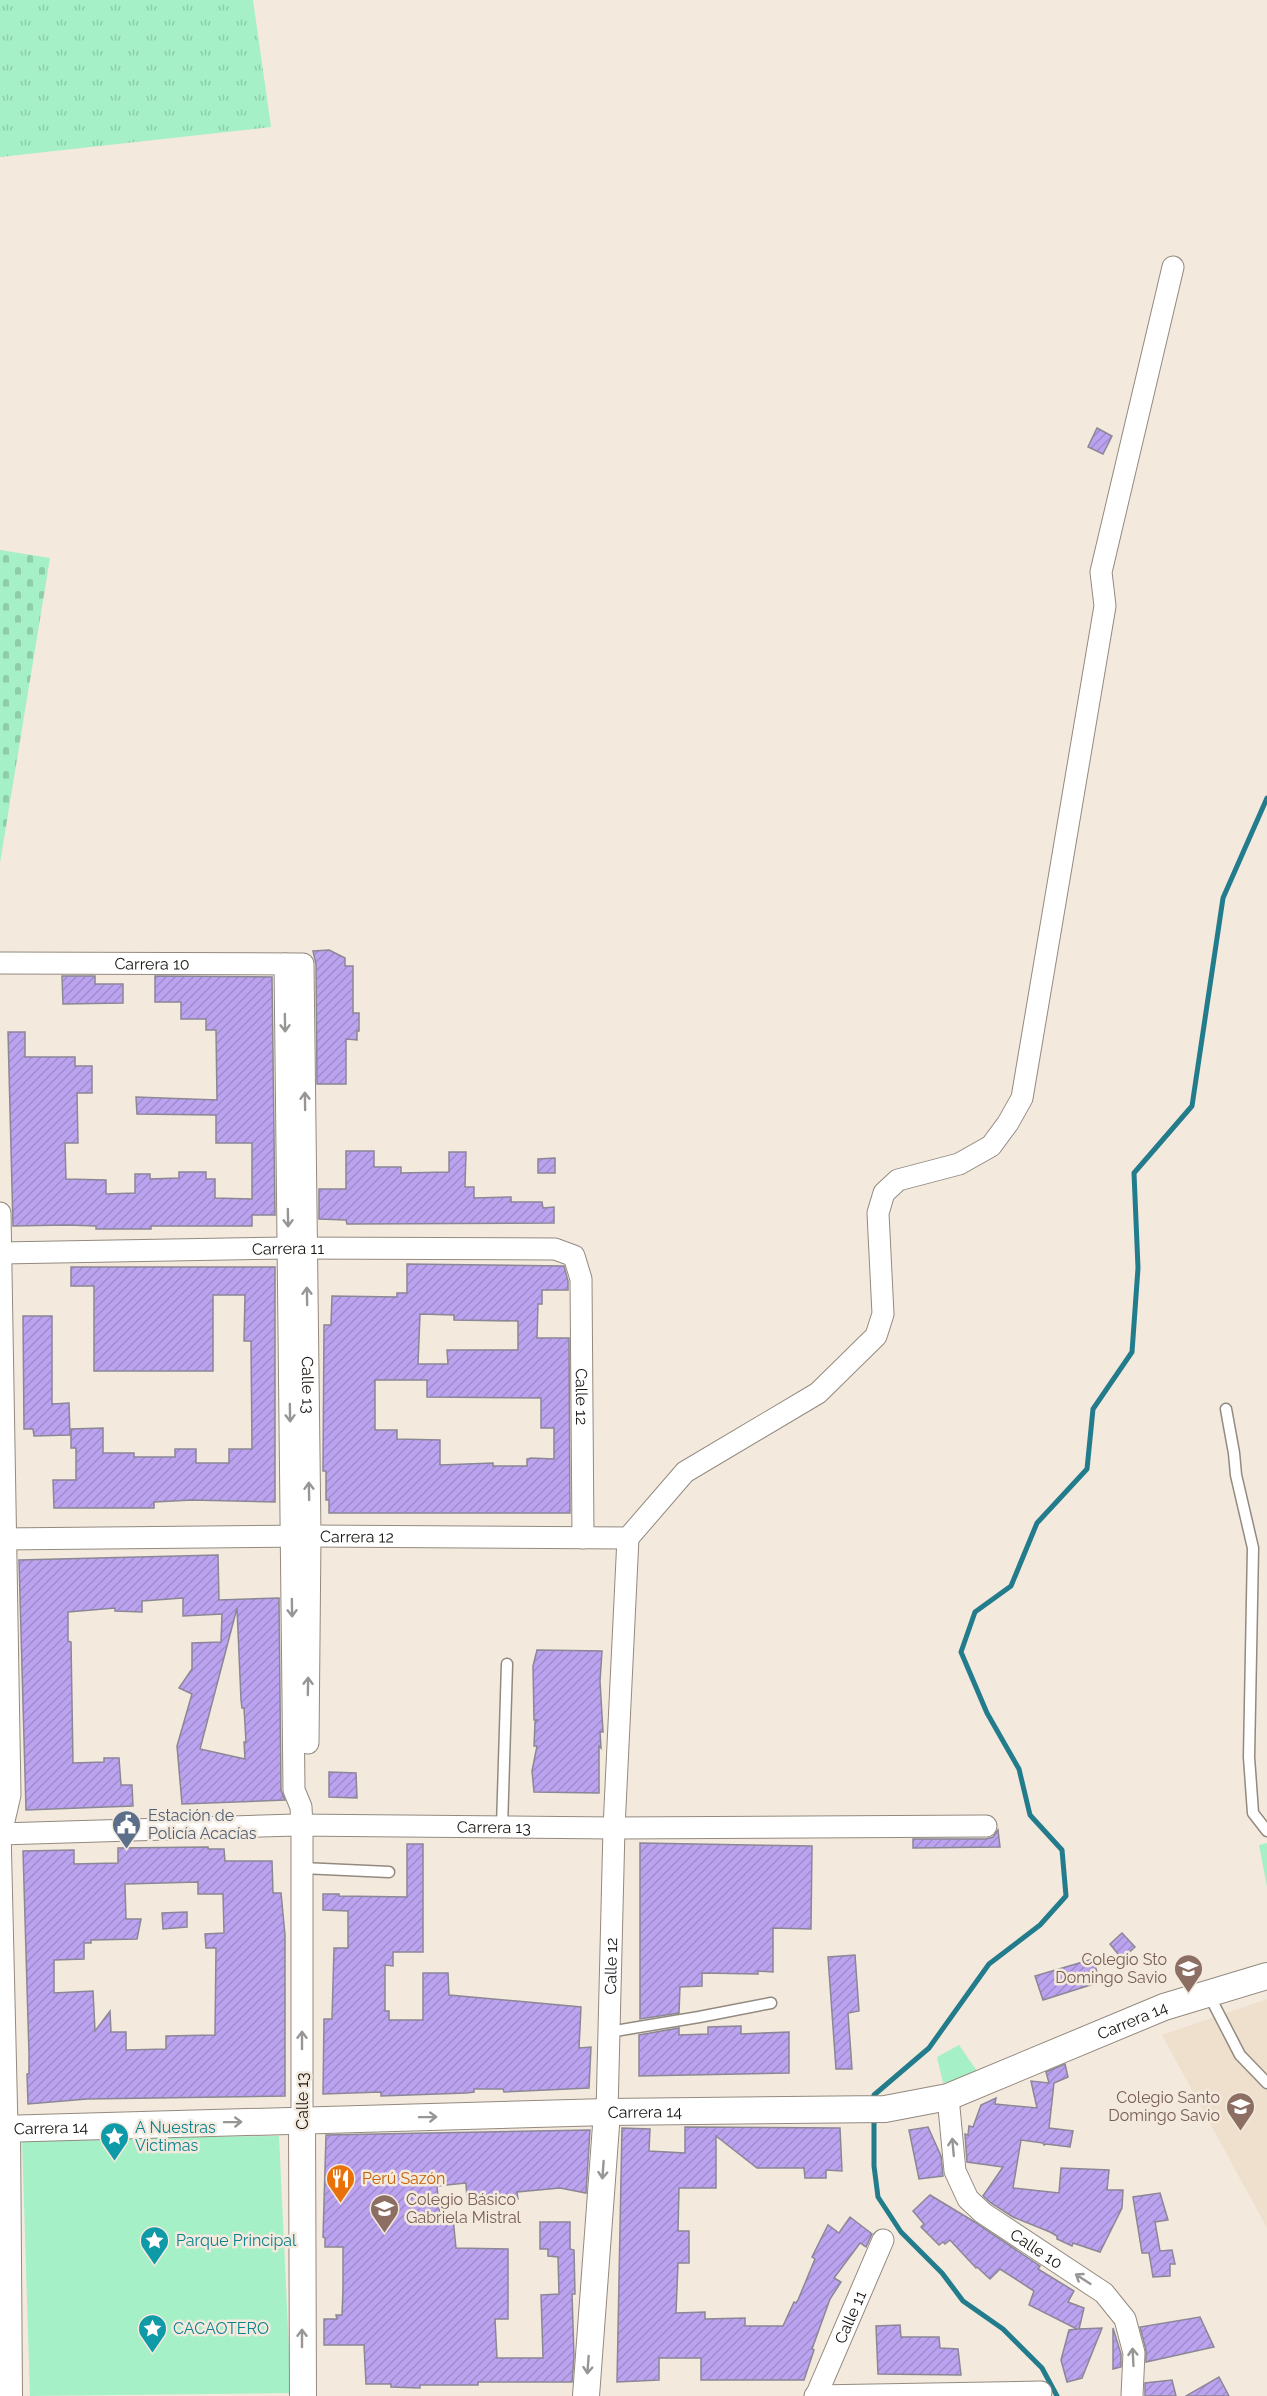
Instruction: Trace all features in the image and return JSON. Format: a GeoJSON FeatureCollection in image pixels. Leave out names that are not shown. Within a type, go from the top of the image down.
{"type":"FeatureCollection","features":[{"type":"Feature","properties":{"kind":"street"},"geometry":{"type":"LineString","coordinates":[[628,1538],[685,1472],[818,1393],[876,1336],[883,1314],[878,1213],[884,1193],[898,1180],[959,1164],[991,1146],[1008,1123],[1022,1098],[1105,606],[1101,572],[1173,267]]}},
{"type":"Feature","properties":{"kind":"street","name":"Carrera 10"},"geometry":{"type":"LineString","coordinates":[[0,963],[294,964]]}},
{"type":"Feature","properties":{"kind":"street","name":"Calle 13"},"geometry":{"type":"LineString","coordinates":[[294,964],[301,1536],[307,1792],[302,1816],[303,2396]]}},
{"type":"Feature","properties":{"kind":"street"},"geometry":{"type":"LineString","coordinates":[[0,1214],[3,1539],[10,1795],[0,1833],[9,2396]]}},
{"type":"Feature","properties":{"kind":"street","name":"Carrera 11"},"geometry":{"type":"LineString","coordinates":[[1,1253],[297,1248],[555,1249],[574,1257]]}},
{"type":"Feature","properties":{"kind":"street","name":"Calle 12"},"geometry":{"type":"LineString","coordinates":[[574,1257],[581,1279],[583,1538]]}},
{"type":"Feature","properties":{"kind":"street","name":"Carrera 12"},"geometry":{"type":"LineString","coordinates":[[3,1539],[301,1536],[628,1538]]}},
{"type":"Feature","properties":{"kind":"street","name":"Calle 12"},"geometry":{"type":"LineString","coordinates":[[586,2396],[607,2112],[614,1828],[628,1538]]}},
{"type":"Feature","properties":{"kind":"street","name":"Carrera 13"},"geometry":{"type":"LineString","coordinates":[[0,1833],[302,1816],[502,1827],[986,1826]]}},
{"type":"Feature","properties":{"kind":"street","name":"Carrera 14"},"geometry":{"type":"LineString","coordinates":[[3,2129],[607,2112],[885,2109],[948,2097],[1164,2007],[1267,1976]]}},
{"type":"Feature","properties":{"kind":"street","name":"Calle 10"},"geometry":{"type":"LineString","coordinates":[[948,2097],[955,2171],[968,2199],[982,2213],[1104,2293],[1125,2319],[1134,2353],[1132,2396]]}},
{"type":"Feature","properties":{"kind":"street","name":"Calle 11"},"geometry":{"type":"LineString","coordinates":[[816,2396],[883,2240]]}},
{"type":"Feature","properties":{"kind":"street"},"geometry":{"type":"LineString","coordinates":[[816,2396],[1041,2392]]}},
{"type":"Feature","properties":{"kind":"lane"},"geometry":{"type":"LineString","coordinates":[[1226,1409],[1236,1475],[1253,1548],[1249,1757],[1253,1813],[1267,1831]]}},
{"type":"Feature","properties":{"kind":"lane"},"geometry":{"type":"LineString","coordinates":[[502,1827],[507,1664]]}},
{"type":"Feature","properties":{"kind":"lane"},"geometry":{"type":"LineString","coordinates":[[302,1868],[389,1872]]}},
{"type":"Feature","properties":{"kind":"lane"},"geometry":{"type":"LineString","coordinates":[[1209,1994],[1240,2055],[1267,2083]]}},
{"type":"Feature","properties":{"kind":"lane"},"geometry":{"type":"LineString","coordinates":[[609,2032],[771,2003]]}},
{"type":"Feature","properties":{"kind":"shaded area","name":"Colegio Santo Domingo Savio"},"geometry":{"type":"Polygon","coordinates":[[[1267,1999],[1267,2228],[1162,2035],[1267,1999]]]}},
{"type":"Feature","properties":{"kind":"green space"},"geometry":{"type":"Polygon","coordinates":[[[0,0],[253,0],[271,127],[0,157],[0,0]]]}},
{"type":"Feature","properties":{"kind":"green space"},"geometry":{"type":"Polygon","coordinates":[[[0,550],[50,558],[0,863],[0,550]]]}},
{"type":"Feature","properties":{"kind":"green space"},"geometry":{"type":"Polygon","coordinates":[[[1267,1843],[1267,1887],[1259,1845],[1267,1843]]]}},
{"type":"Feature","properties":{"kind":"green space"},"geometry":{"type":"Polygon","coordinates":[[[959,2045],[979,2074],[943,2083],[937,2057],[959,2045]]]}},
{"type":"Feature","properties":{"kind":"green space","name":"Parque Principal"},"geometry":{"type":"Polygon","coordinates":[[[279,2136],[291,2393],[30,2396],[22,2138],[279,2136]]]}},
{"type":"Feature","properties":{"kind":"building"},"geometry":{"type":"Polygon","coordinates":[[[1097,428],[1112,436],[1103,454],[1088,447],[1097,428]]]}},
{"type":"Feature","properties":{"kind":"building"},"geometry":{"type":"Polygon","coordinates":[[[329,950],[345,958],[345,966],[353,966],[353,1013],[359,1013],[357,1040],[346,1039],[346,1084],[317,1084],[316,964],[313,951],[329,950]]]}},
{"type":"Feature","properties":{"kind":"building"},"geometry":{"type":"Polygon","coordinates":[[[62,976],[95,976],[95,984],[123,984],[123,1003],[63,1004],[62,976]]]}},
{"type":"Feature","properties":{"kind":"building"},"geometry":{"type":"Polygon","coordinates":[[[155,976],[272,977],[275,1215],[252,1215],[252,1226],[151,1226],[151,1229],[96,1229],[96,1226],[13,1226],[8,1032],[25,1032],[25,1057],[75,1057],[75,1066],[92,1066],[92,1093],[77,1093],[78,1143],[65,1143],[66,1179],[106,1180],[106,1194],[135,1193],[135,1174],[150,1174],[150,1179],[179,1178],[179,1172],[206,1172],[206,1179],[215,1179],[215,1198],[252,1199],[252,1143],[216,1143],[216,1115],[137,1114],[136,1097],[217,1100],[216,1030],[206,1030],[206,1019],[181,1019],[181,1002],[155,1002],[155,976]]]}},
{"type":"Feature","properties":{"kind":"building"},"geometry":{"type":"Polygon","coordinates":[[[346,1151],[374,1151],[374,1167],[401,1167],[401,1173],[449,1172],[449,1152],[466,1152],[465,1187],[474,1187],[474,1198],[511,1197],[511,1202],[542,1202],[543,1208],[554,1207],[554,1223],[347,1224],[346,1220],[319,1219],[319,1189],[346,1189],[346,1151]]]}},
{"type":"Feature","properties":{"kind":"building"},"geometry":{"type":"Polygon","coordinates":[[[555,1158],[555,1173],[538,1173],[538,1159],[555,1158]]]}},
{"type":"Feature","properties":{"kind":"building"},"geometry":{"type":"Polygon","coordinates":[[[407,1264],[564,1266],[568,1290],[542,1290],[542,1304],[538,1304],[537,1338],[569,1338],[570,1513],[329,1513],[329,1500],[326,1500],[326,1471],[323,1471],[324,1325],[331,1325],[332,1296],[397,1297],[397,1293],[407,1293],[407,1264]],[[420,1314],[418,1364],[448,1364],[447,1350],[518,1350],[518,1321],[454,1320],[454,1315],[420,1314]],[[375,1380],[375,1430],[397,1430],[397,1439],[440,1440],[440,1465],[493,1463],[493,1466],[527,1466],[527,1459],[554,1459],[554,1428],[541,1428],[541,1398],[427,1397],[427,1380],[375,1380]]]}},
{"type":"Feature","properties":{"kind":"building"},"geometry":{"type":"Polygon","coordinates":[[[71,1267],[275,1267],[275,1502],[192,1500],[154,1502],[154,1508],[54,1508],[53,1480],[76,1480],[76,1448],[71,1448],[71,1429],[103,1428],[103,1453],[134,1453],[134,1457],[175,1457],[175,1449],[196,1449],[196,1463],[229,1463],[229,1449],[252,1449],[251,1341],[244,1341],[245,1295],[213,1295],[213,1371],[94,1371],[94,1286],[71,1286],[71,1267]]]}},
{"type":"Feature","properties":{"kind":"building"},"geometry":{"type":"Polygon","coordinates":[[[23,1316],[52,1316],[52,1404],[69,1403],[70,1435],[34,1436],[33,1429],[24,1429],[23,1316]]]}},
{"type":"Feature","properties":{"kind":"building"},"geometry":{"type":"Polygon","coordinates":[[[218,1555],[219,1600],[279,1598],[281,1790],[285,1800],[182,1804],[177,1746],[192,1694],[179,1688],[192,1669],[192,1643],[221,1642],[222,1614],[183,1616],[183,1598],[142,1601],[142,1612],[115,1611],[115,1608],[68,1612],[68,1641],[71,1642],[73,1763],[104,1762],[104,1758],[119,1758],[121,1785],[132,1785],[133,1806],[26,1810],[19,1560],[218,1555]],[[237,1608],[200,1749],[245,1759],[244,1708],[242,1708],[237,1608]]]}},
{"type":"Feature","properties":{"kind":"building"},"geometry":{"type":"Polygon","coordinates":[[[537,1650],[602,1651],[600,1681],[603,1732],[600,1732],[601,1748],[599,1746],[599,1793],[534,1792],[532,1771],[537,1746],[534,1746],[537,1720],[534,1720],[533,1666],[537,1650]]]}},
{"type":"Feature","properties":{"kind":"building"},"geometry":{"type":"Polygon","coordinates":[[[329,1772],[356,1773],[357,1798],[329,1797],[329,1772]]]}},
{"type":"Feature","properties":{"kind":"building"},"geometry":{"type":"Polygon","coordinates":[[[998,1830],[1000,1847],[913,1848],[913,1839],[986,1839],[993,1837],[998,1830]]]}},
{"type":"Feature","properties":{"kind":"building"},"geometry":{"type":"Polygon","coordinates":[[[640,1843],[812,1846],[811,1929],[773,1928],[773,1972],[702,1973],[702,1986],[680,1987],[679,2013],[640,2019],[640,1843]]]}},
{"type":"Feature","properties":{"kind":"building"},"geometry":{"type":"Polygon","coordinates":[[[407,1844],[423,1844],[423,1952],[393,1952],[393,1966],[385,1965],[385,2011],[389,2011],[389,2020],[423,2020],[423,1973],[448,1973],[449,1995],[581,2007],[579,2048],[591,2047],[589,2088],[504,2092],[503,2089],[474,2089],[474,2092],[466,2093],[381,2096],[381,2092],[323,2094],[324,2019],[332,2019],[334,1948],[348,1948],[348,1911],[323,1910],[323,1894],[407,1897],[407,1844]]]}},
{"type":"Feature","properties":{"kind":"building"},"geometry":{"type":"Polygon","coordinates":[[[208,1847],[208,1849],[224,1849],[225,1861],[272,1861],[273,1893],[281,1893],[285,1935],[285,2096],[87,2099],[28,2104],[29,2054],[23,1851],[74,1850],[74,1864],[118,1863],[118,1848],[208,1847]],[[198,1882],[125,1884],[126,1919],[141,1919],[137,1939],[91,1940],[91,1943],[84,1943],[84,1959],[54,1960],[54,1993],[93,1991],[95,2031],[110,2011],[111,2032],[126,2032],[126,2050],[166,2049],[166,2036],[215,2035],[216,1948],[206,1948],[205,1934],[224,1933],[223,1894],[198,1894],[198,1882]]]}},
{"type":"Feature","properties":{"kind":"building"},"geometry":{"type":"Polygon","coordinates":[[[187,1912],[187,1927],[163,1929],[162,1913],[187,1912]]]}},
{"type":"Feature","properties":{"kind":"building"},"geometry":{"type":"Polygon","coordinates":[[[1122,1933],[1135,1947],[1122,1959],[1110,1944],[1122,1933]]]}},
{"type":"Feature","properties":{"kind":"building"},"geometry":{"type":"Polygon","coordinates":[[[855,1955],[859,2011],[848,2013],[852,2069],[836,2069],[828,1957],[855,1955]]]}},
{"type":"Feature","properties":{"kind":"building"},"geometry":{"type":"Polygon","coordinates":[[[1093,1959],[1100,1982],[1043,2000],[1035,1976],[1093,1959]]]}},
{"type":"Feature","properties":{"kind":"building"},"geometry":{"type":"Polygon","coordinates":[[[741,2026],[741,2034],[789,2032],[789,2073],[639,2076],[639,2035],[679,2028],[679,2035],[708,2034],[708,2027],[741,2026]]]}},
{"type":"Feature","properties":{"kind":"building"},"geometry":{"type":"Polygon","coordinates":[[[1065,2064],[1068,2077],[1054,2083],[1049,2128],[1073,2131],[1070,2147],[1021,2140],[1013,2188],[1059,2193],[1061,2168],[1109,2170],[1107,2190],[1123,2190],[1122,2208],[1100,2252],[1073,2243],[1072,2246],[1057,2239],[1057,2236],[1050,2232],[1013,2217],[991,2203],[983,2196],[1003,2167],[967,2162],[965,2134],[968,2135],[969,2126],[973,2127],[981,2105],[996,2098],[995,2104],[1037,2108],[1031,2081],[1049,2083],[1046,2072],[1065,2064]]]}},
{"type":"Feature","properties":{"kind":"building"},"geometry":{"type":"Polygon","coordinates":[[[685,2127],[840,2128],[842,2171],[826,2170],[826,2178],[805,2178],[804,2168],[757,2168],[716,2136],[716,2188],[679,2188],[678,2231],[689,2231],[689,2263],[678,2263],[676,2313],[705,2312],[705,2319],[745,2318],[745,2326],[783,2326],[794,2302],[798,2300],[815,2259],[812,2257],[828,2225],[839,2233],[850,2217],[872,2234],[866,2247],[860,2243],[834,2278],[841,2282],[830,2299],[812,2349],[814,2350],[804,2380],[701,2380],[701,2358],[659,2358],[659,2380],[617,2382],[622,2128],[650,2129],[649,2151],[685,2153],[685,2127]]]}},
{"type":"Feature","properties":{"kind":"building"},"geometry":{"type":"Polygon","coordinates":[[[928,2127],[941,2156],[943,2176],[919,2179],[909,2130],[928,2127]]]}},
{"type":"Feature","properties":{"kind":"building"},"geometry":{"type":"Polygon","coordinates":[[[590,2130],[586,2193],[560,2188],[517,2192],[518,2199],[467,2199],[466,2183],[437,2186],[440,2217],[453,2218],[456,2248],[508,2249],[508,2319],[495,2319],[497,2358],[543,2358],[541,2295],[559,2294],[558,2257],[548,2256],[548,2249],[540,2249],[540,2222],[570,2222],[570,2249],[574,2250],[575,2294],[572,2294],[574,2357],[572,2382],[478,2382],[478,2385],[420,2385],[420,2388],[391,2387],[391,2384],[366,2384],[364,2345],[324,2345],[324,2319],[337,2319],[336,2315],[342,2315],[343,2289],[343,2247],[325,2247],[323,2237],[326,2135],[590,2130]]]}},
{"type":"Feature","properties":{"kind":"building"},"geometry":{"type":"Polygon","coordinates":[[[1160,2193],[1168,2220],[1155,2222],[1160,2251],[1172,2250],[1175,2264],[1170,2264],[1170,2276],[1153,2277],[1149,2253],[1142,2253],[1133,2197],[1160,2193]]]}},
{"type":"Feature","properties":{"kind":"building"},"geometry":{"type":"Polygon","coordinates":[[[930,2195],[973,2221],[1040,2266],[1038,2269],[1074,2291],[1068,2302],[1084,2308],[1079,2329],[1102,2328],[1082,2378],[1067,2382],[1061,2360],[1069,2330],[1077,2329],[1029,2305],[1034,2291],[1000,2269],[990,2279],[976,2268],[950,2240],[939,2245],[921,2227],[924,2224],[913,2211],[930,2195]]]}},
{"type":"Feature","properties":{"kind":"building"},"geometry":{"type":"Polygon","coordinates":[[[1200,2317],[1214,2347],[1146,2362],[1146,2350],[1140,2327],[1200,2317]]]}},
{"type":"Feature","properties":{"kind":"building"},"geometry":{"type":"Polygon","coordinates":[[[900,2325],[901,2337],[939,2337],[940,2348],[958,2349],[961,2375],[878,2374],[876,2326],[900,2325]]]}},
{"type":"Feature","properties":{"kind":"building"},"geometry":{"type":"Polygon","coordinates":[[[1113,2328],[1121,2354],[1121,2367],[1113,2369],[1113,2328]]]}},
{"type":"Feature","properties":{"kind":"building"},"geometry":{"type":"Polygon","coordinates":[[[1219,2377],[1229,2396],[1186,2396],[1219,2377]]]}},
{"type":"Feature","properties":{"kind":"building"},"geometry":{"type":"Polygon","coordinates":[[[1172,2380],[1176,2396],[1145,2396],[1145,2383],[1172,2380]]]}},
{"type":"Feature","properties":{"kind":"waterway"},"geometry":{"type":"LineString","coordinates":[[874,2102],[874,2095],[929,2048],[989,1964],[1040,1925],[1066,1896],[1062,1850],[1030,1815],[1019,1769],[987,1713],[961,1652],[975,1612],[1011,1586],[1037,1523],[1087,1469],[1093,1409],[1132,1352],[1138,1268],[1134,1173],[1192,1106],[1223,898],[1267,798]]}},
{"type":"Feature","properties":{"kind":"waterway"},"geometry":{"type":"LineString","coordinates":[[874,2117],[874,2166],[878,2197],[901,2232],[942,2273],[963,2301],[1003,2329],[1042,2368],[1057,2396]]}},
{"type":"Feature","properties":{"kind":"place","name":"Estación de Policía Acacías"},"geometry":{"type":"Point","coordinates":[127,1850]}},
{"type":"Feature","properties":{"kind":"place","name":"Colegio Sto Domingo Savio"},"geometry":{"type":"Point","coordinates":[1188,1994]}},
{"type":"Feature","properties":{"kind":"place","name":"Colegio Santo Domingo Savio"},"geometry":{"type":"Point","coordinates":[1241,2132]}},
{"type":"Feature","properties":{"kind":"place","name":"A Nuestras Victimas"},"geometry":{"type":"Point","coordinates":[114,2162]}},
{"type":"Feature","properties":{"kind":"place","name":"Perú Sazón"},"geometry":{"type":"Point","coordinates":[341,2204]}},
{"type":"Feature","properties":{"kind":"place","name":"Colegio Básico Gabriela Mistral"},"geometry":{"type":"Point","coordinates":[385,2234]}},
{"type":"Feature","properties":{"kind":"place","name":"Parque Principal"},"geometry":{"type":"Point","coordinates":[155,2266]}},
{"type":"Feature","properties":{"kind":"place","name":"CACAOTERO"},"geometry":{"type":"Point","coordinates":[152,2354]}}]}
